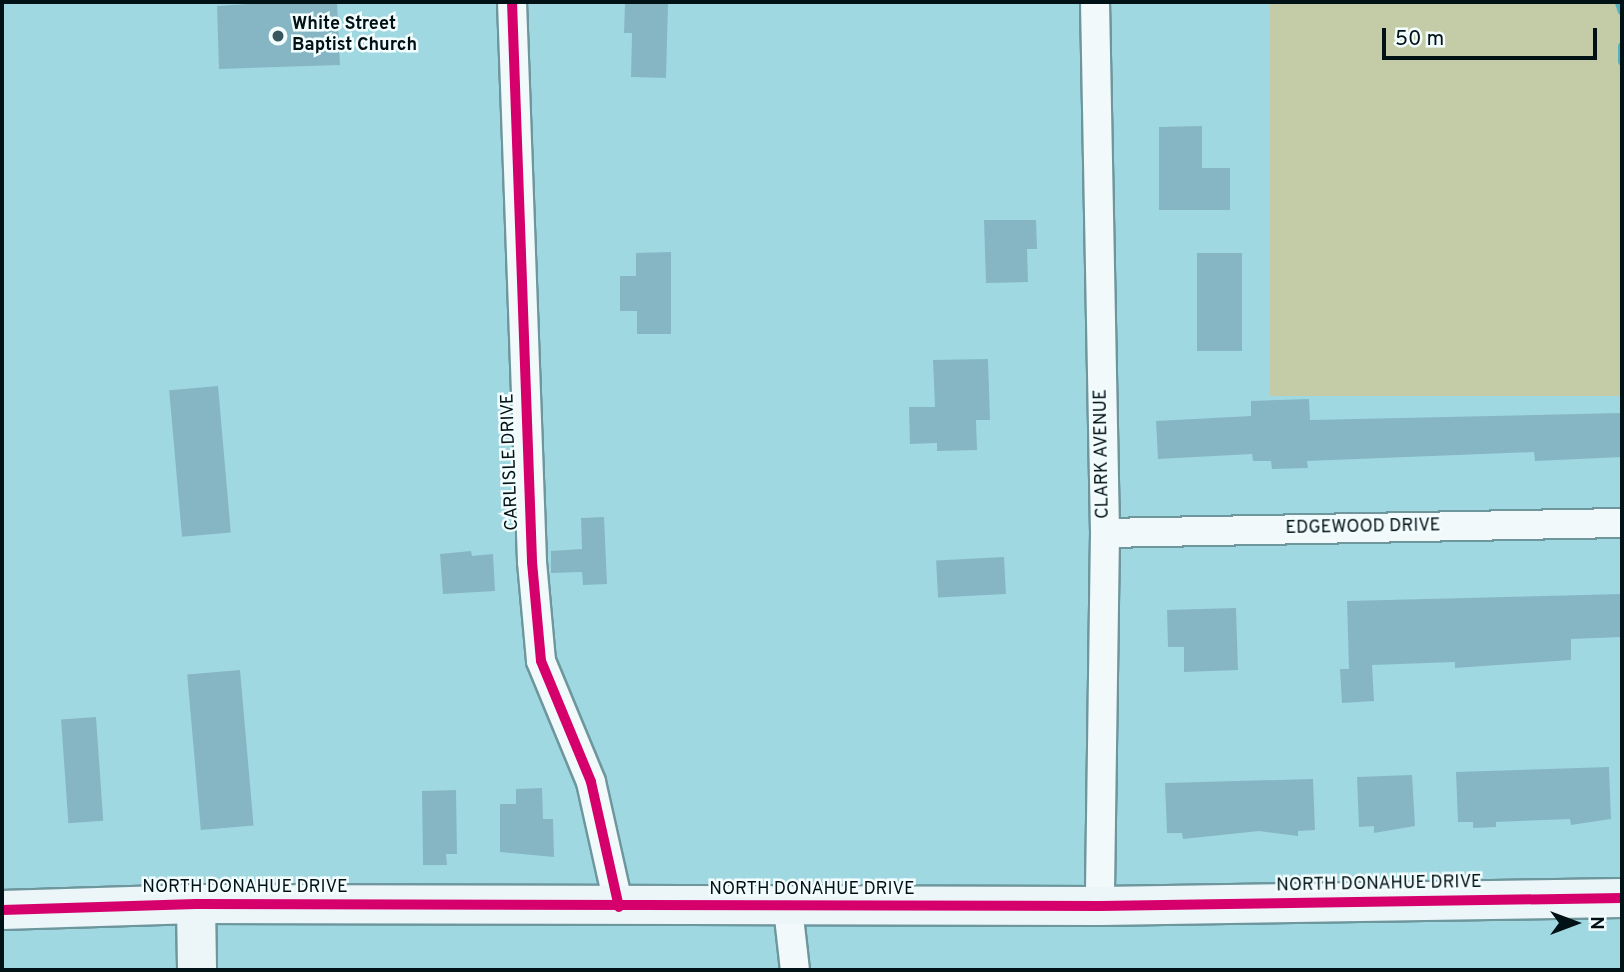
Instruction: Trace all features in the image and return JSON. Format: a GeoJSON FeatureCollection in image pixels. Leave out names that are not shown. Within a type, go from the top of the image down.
{"type":"FeatureCollection","features":[{"type":"Feature","properties":{"kind":"street","name":"CARLISLE DRIVE"},"geometry":{"type":"LineString","coordinates":[[512,2],[532,562],[541,662],[592,782],[619,907]]}},
{"type":"Feature","properties":{"kind":"street","name":"CLARK AVENUE"},"geometry":{"type":"LineString","coordinates":[[1095,2],[1105,533],[1100,906]]}},
{"type":"Feature","properties":{"kind":"street","name":"EDGEWOOD DRIVE"},"geometry":{"type":"LineString","coordinates":[[1105,533],[1622,523]]}},
{"type":"Feature","properties":{"kind":"street","name":"NORTH DONAHUE DRIVE"},"geometry":{"type":"LineString","coordinates":[[2,910],[196,904],[789,908],[1622,898]]}},
{"type":"Feature","properties":{"kind":"street"},"geometry":{"type":"LineString","coordinates":[[196,904],[197,970]]}},
{"type":"Feature","properties":{"kind":"street"},"geometry":{"type":"LineString","coordinates":[[789,908],[795,970]]}},
{"type":"Feature","properties":{"kind":"green space"},"geometry":{"type":"Polygon","coordinates":[[[1270,2],[1622,2],[1622,396],[1270,396],[1270,2]]]}},
{"type":"Feature","properties":{"kind":"building","name":"White Street Baptist Church"},"geometry":{"type":"Polygon","coordinates":[[[337,2],[340,65],[219,69],[217,6],[337,2]]]}},
{"type":"Feature","properties":{"kind":"building"},"geometry":{"type":"Polygon","coordinates":[[[625,3],[668,4],[666,78],[631,77],[632,33],[624,33],[625,3]]]}},
{"type":"Feature","properties":{"kind":"building"},"geometry":{"type":"Polygon","coordinates":[[[1202,126],[1202,168],[1230,168],[1230,210],[1159,210],[1159,127],[1202,126]]]}},
{"type":"Feature","properties":{"kind":"building"},"geometry":{"type":"Polygon","coordinates":[[[984,220],[1036,220],[1037,249],[1027,249],[1028,282],[986,283],[984,220]]]}},
{"type":"Feature","properties":{"kind":"building"},"geometry":{"type":"Polygon","coordinates":[[[671,252],[671,334],[637,334],[637,311],[620,311],[620,276],[636,276],[636,253],[671,252]]]}},
{"type":"Feature","properties":{"kind":"building"},"geometry":{"type":"Polygon","coordinates":[[[1197,253],[1242,253],[1242,351],[1197,351],[1197,253]]]}},
{"type":"Feature","properties":{"kind":"building"},"geometry":{"type":"Polygon","coordinates":[[[988,359],[990,420],[976,420],[977,450],[937,451],[937,443],[910,444],[909,407],[935,407],[933,360],[988,359]]]}},
{"type":"Feature","properties":{"kind":"building"},"geometry":{"type":"Polygon","coordinates":[[[218,386],[231,532],[182,537],[169,390],[218,386]]]}},
{"type":"Feature","properties":{"kind":"building"},"geometry":{"type":"Polygon","coordinates":[[[1309,399],[1310,420],[1622,413],[1622,457],[1535,461],[1534,452],[1307,461],[1308,468],[1272,469],[1271,461],[1253,461],[1252,454],[1158,459],[1156,421],[1251,416],[1251,401],[1309,399]]]}},
{"type":"Feature","properties":{"kind":"building"},"geometry":{"type":"Polygon","coordinates":[[[604,517],[607,584],[583,585],[582,572],[551,573],[551,551],[582,549],[581,518],[604,517]]]}},
{"type":"Feature","properties":{"kind":"building"},"geometry":{"type":"Polygon","coordinates":[[[471,551],[472,556],[493,554],[495,591],[443,594],[440,554],[471,551]]]}},
{"type":"Feature","properties":{"kind":"building"},"geometry":{"type":"Polygon","coordinates":[[[1004,557],[1006,594],[938,598],[936,561],[1004,557]]]}},
{"type":"Feature","properties":{"kind":"building"},"geometry":{"type":"Polygon","coordinates":[[[1622,594],[1622,637],[1571,639],[1571,660],[1455,668],[1455,662],[1372,665],[1374,701],[1342,703],[1340,669],[1349,669],[1347,601],[1622,594]]]}},
{"type":"Feature","properties":{"kind":"building"},"geometry":{"type":"Polygon","coordinates":[[[1236,608],[1238,670],[1184,672],[1184,647],[1168,647],[1167,610],[1236,608]]]}},
{"type":"Feature","properties":{"kind":"building"},"geometry":{"type":"Polygon","coordinates":[[[240,670],[254,825],[201,830],[187,675],[240,670]]]}},
{"type":"Feature","properties":{"kind":"building"},"geometry":{"type":"Polygon","coordinates":[[[96,717],[103,821],[68,823],[61,719],[96,717]]]}},
{"type":"Feature","properties":{"kind":"building"},"geometry":{"type":"Polygon","coordinates":[[[1609,767],[1611,819],[1571,825],[1570,819],[1496,822],[1496,827],[1473,828],[1473,822],[1458,822],[1456,772],[1609,767]]]}},
{"type":"Feature","properties":{"kind":"building"},"geometry":{"type":"Polygon","coordinates":[[[1412,775],[1415,826],[1374,833],[1374,826],[1359,827],[1357,777],[1412,775]]]}},
{"type":"Feature","properties":{"kind":"building"},"geometry":{"type":"Polygon","coordinates":[[[1313,779],[1315,830],[1298,831],[1298,836],[1259,831],[1183,839],[1182,833],[1167,833],[1165,783],[1313,779]]]}},
{"type":"Feature","properties":{"kind":"building"},"geometry":{"type":"Polygon","coordinates":[[[542,788],[543,819],[553,819],[554,857],[500,852],[500,804],[516,804],[516,789],[542,788]]]}},
{"type":"Feature","properties":{"kind":"building"},"geometry":{"type":"Polygon","coordinates":[[[456,790],[457,854],[446,854],[447,865],[423,865],[422,791],[456,790]]]}},
{"type":"Feature","properties":{"kind":"waterway"},"geometry":{"type":"LineString","coordinates":[[1619,2],[1622,11]]}},
{"type":"Feature","properties":{"kind":"waterway"},"geometry":{"type":"LineString","coordinates":[[1622,46],[1622,61]]}},
{"type":"Feature","properties":{"kind":"cycle path"},"geometry":{"type":"LineString","coordinates":[[512,2],[532,562],[541,661],[591,782],[619,907]]}},
{"type":"Feature","properties":{"kind":"cycle path"},"geometry":{"type":"LineString","coordinates":[[2,910],[196,904],[1100,906],[1622,898]]}},
{"type":"Feature","properties":{"kind":"place","name":"White Street Baptist Church"},"geometry":{"type":"Point","coordinates":[278,36]}}]}
